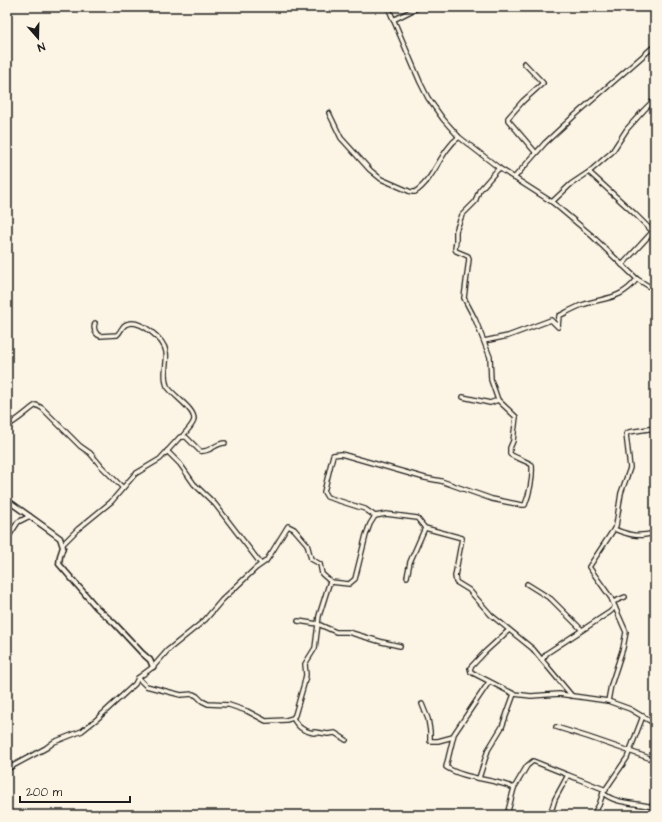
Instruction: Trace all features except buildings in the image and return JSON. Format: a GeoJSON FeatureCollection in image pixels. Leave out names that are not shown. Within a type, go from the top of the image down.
{"type":"FeatureCollection","features":[{"type":"Feature","properties":{"kind":"street"},"geometry":{"type":"LineString","coordinates":[[388,7],[428,98],[443,119],[459,137],[499,168],[552,202],[590,234],[637,279],[655,290]]}},
{"type":"Feature","properties":{"kind":"street"},"geometry":{"type":"LineString","coordinates":[[393,20],[420,7]]}},
{"type":"Feature","properties":{"kind":"street"},"geometry":{"type":"LineString","coordinates":[[514,178],[536,153],[572,117],[652,48]]}},
{"type":"Feature","properties":{"kind":"street"},"geometry":{"type":"LineString","coordinates":[[524,63],[542,83],[523,101],[508,118],[508,120],[536,153]]}},
{"type":"Feature","properties":{"kind":"street"},"geometry":{"type":"LineString","coordinates":[[552,202],[571,184],[589,172],[612,152],[627,128],[655,99]]}},
{"type":"Feature","properties":{"kind":"street"},"geometry":{"type":"LineString","coordinates":[[329,113],[341,138],[370,170],[381,179],[411,192],[415,192],[424,185],[450,145],[459,137]]}},
{"type":"Feature","properties":{"kind":"street"},"geometry":{"type":"LineString","coordinates":[[499,168],[479,191],[475,202],[462,215],[456,231],[454,249],[456,252],[468,256],[469,259],[464,298],[474,315],[490,358],[491,380],[498,400],[516,416],[510,454],[532,465],[533,474],[524,505],[492,499],[455,485],[341,454],[333,455],[324,492],[327,497],[365,509],[375,516],[386,514],[417,518],[425,528],[462,538],[455,576],[456,582],[469,590],[491,615],[526,643],[572,696]]}},
{"type":"Feature","properties":{"kind":"street"},"geometry":{"type":"LineString","coordinates":[[589,172],[654,230],[622,265]]}},
{"type":"Feature","properties":{"kind":"street"},"geometry":{"type":"LineString","coordinates":[[484,341],[508,336],[551,320],[581,306],[614,298],[630,288],[637,279]]}},
{"type":"Feature","properties":{"kind":"street"},"geometry":{"type":"LineString","coordinates":[[551,320],[558,327],[560,316]]}},
{"type":"Feature","properties":{"kind":"street"},"geometry":{"type":"LineString","coordinates":[[63,544],[78,529],[111,502],[135,474],[160,459],[182,437],[193,423],[194,418],[190,410],[175,396],[168,386],[165,377],[166,350],[161,340],[145,326],[131,323],[124,325],[117,335],[100,336],[95,332],[95,323]]}},
{"type":"Feature","properties":{"kind":"street"},"geometry":{"type":"LineString","coordinates":[[463,397],[490,403],[498,400]]}},
{"type":"Feature","properties":{"kind":"street"},"geometry":{"type":"LineString","coordinates":[[7,426],[17,421],[36,405],[42,408],[80,446],[90,453],[123,488]]}},
{"type":"Feature","properties":{"kind":"street"},"geometry":{"type":"LineString","coordinates":[[608,701],[626,632],[613,602],[590,567],[614,530],[618,519],[621,493],[630,468],[626,434],[629,432],[655,428]]}},
{"type":"Feature","properties":{"kind":"street"},"geometry":{"type":"LineString","coordinates":[[182,437],[186,437],[200,451],[204,452],[220,443],[225,443]]}},
{"type":"Feature","properties":{"kind":"street"},"geometry":{"type":"LineString","coordinates":[[167,451],[180,464],[194,484],[215,504],[261,564]]}},
{"type":"Feature","properties":{"kind":"street"},"geometry":{"type":"LineString","coordinates":[[7,501],[60,538],[63,544],[63,549],[59,564],[96,608],[114,623],[150,660],[153,667]]}},
{"type":"Feature","properties":{"kind":"street"},"geometry":{"type":"LineString","coordinates":[[7,539],[18,522],[30,516]]}},
{"type":"Feature","properties":{"kind":"street"},"geometry":{"type":"LineString","coordinates":[[7,769],[46,748],[54,742],[82,731],[97,719],[135,684],[138,678],[153,667],[168,650],[205,620],[216,607],[261,564],[272,552],[287,527],[291,527],[307,544],[311,559],[320,564],[322,574],[331,582],[349,584],[355,579],[366,535],[375,516]]}},
{"type":"Feature","properties":{"kind":"street"},"geometry":{"type":"LineString","coordinates":[[407,576],[410,562],[425,528]]}},
{"type":"Feature","properties":{"kind":"street"},"geometry":{"type":"LineString","coordinates":[[614,530],[630,535],[640,536],[655,534]]}},
{"type":"Feature","properties":{"kind":"street"},"geometry":{"type":"LineString","coordinates":[[293,718],[304,684],[306,675],[306,660],[315,648],[318,624],[326,593],[331,582]]}},
{"type":"Feature","properties":{"kind":"street"},"geometry":{"type":"LineString","coordinates":[[527,584],[551,599],[582,630]]}},
{"type":"Feature","properties":{"kind":"street"},"geometry":{"type":"LineString","coordinates":[[613,602],[625,597]]}},
{"type":"Feature","properties":{"kind":"street"},"geometry":{"type":"LineString","coordinates":[[542,660],[547,653],[610,612],[615,606]]}},
{"type":"Feature","properties":{"kind":"street"},"geometry":{"type":"LineString","coordinates":[[298,621],[318,624],[336,632],[348,632],[400,646]]}},
{"type":"Feature","properties":{"kind":"street"},"geometry":{"type":"LineString","coordinates":[[509,630],[470,668],[471,672],[514,694],[531,696],[559,694],[608,701],[630,709],[655,724]]}},
{"type":"Feature","properties":{"kind":"street"},"geometry":{"type":"LineString","coordinates":[[138,678],[146,686],[181,695],[193,694],[205,703],[229,705],[247,711],[266,721],[280,721],[293,718]]}},
{"type":"Feature","properties":{"kind":"street"},"geometry":{"type":"LineString","coordinates":[[489,682],[482,694],[464,717],[453,737],[446,767],[451,770],[514,788]]}},
{"type":"Feature","properties":{"kind":"street"},"geometry":{"type":"LineString","coordinates":[[479,778],[488,750],[502,727],[514,694]]}},
{"type":"Feature","properties":{"kind":"street"},"geometry":{"type":"LineString","coordinates":[[422,704],[428,719],[430,741],[438,741],[453,737]]}},
{"type":"Feature","properties":{"kind":"street"},"geometry":{"type":"LineString","coordinates":[[593,815],[605,792],[627,758],[643,716]]}},
{"type":"Feature","properties":{"kind":"street"},"geometry":{"type":"LineString","coordinates":[[293,718],[300,728],[307,732],[335,734],[346,740]]}},
{"type":"Feature","properties":{"kind":"street"},"geometry":{"type":"LineString","coordinates":[[556,727],[588,736],[655,760]]}},
{"type":"Feature","properties":{"kind":"street"},"geometry":{"type":"LineString","coordinates":[[507,815],[514,788],[527,766],[533,761],[605,792],[613,800],[637,803],[655,808]]}},
{"type":"Feature","properties":{"kind":"street"},"geometry":{"type":"LineString","coordinates":[[550,815],[558,793],[568,775]]}}]}
